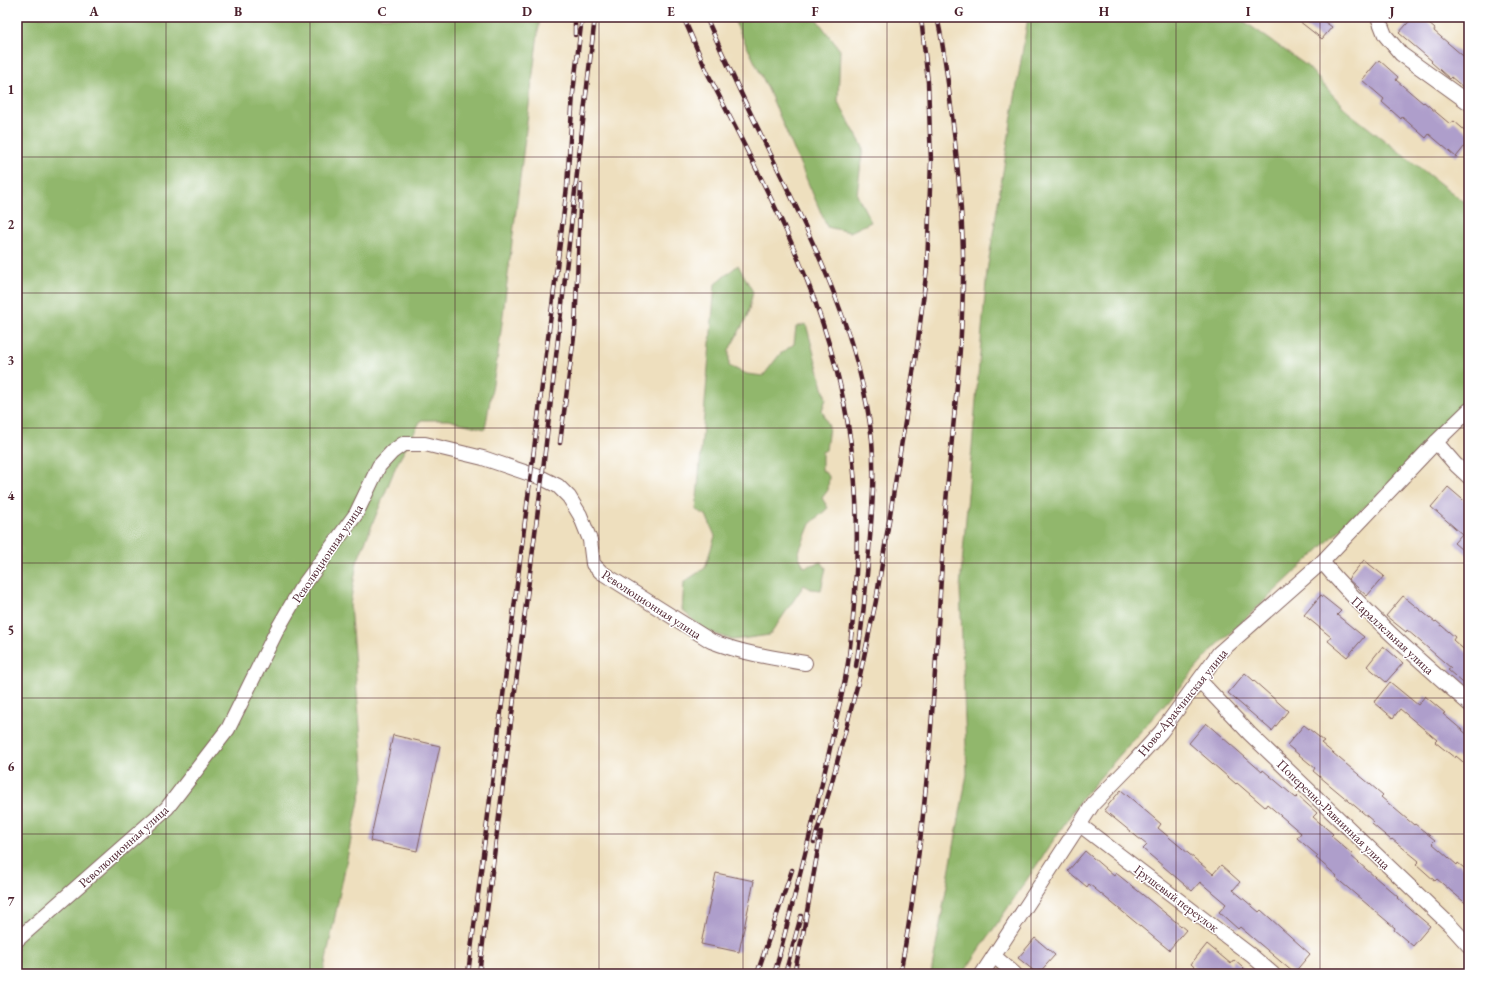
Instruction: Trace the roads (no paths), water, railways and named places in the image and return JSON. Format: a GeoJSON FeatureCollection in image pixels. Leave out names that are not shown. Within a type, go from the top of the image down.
{"type":"FeatureCollection","features":[{"type":"Feature","properties":{"kind":"street"},"geometry":{"type":"LineString","coordinates":[[1378,17],[1385,35],[1401,54],[1469,102]]}},
{"type":"Feature","properties":{"kind":"street","name":"Ново-Аракчинская улица"},"geometry":{"type":"LineString","coordinates":[[982,974],[1093,804],[1161,732],[1220,653],[1322,562],[1436,442],[1469,410]]}},
{"type":"Feature","properties":{"kind":"street"},"geometry":{"type":"LineString","coordinates":[[1436,442],[1456,465],[1469,477]]}},
{"type":"Feature","properties":{"kind":"street","name":"Революционная улица"},"geometry":{"type":"LineString","coordinates":[[17,940],[167,808],[228,729],[277,630],[300,590],[356,514],[380,466],[392,452],[403,444],[426,444],[483,458],[542,478],[558,486],[569,497],[580,515],[590,540],[593,564],[600,572],[710,641],[725,647],[805,663]]}},
{"type":"Feature","properties":{"kind":"street","name":"Параллельная улица"},"geometry":{"type":"LineString","coordinates":[[1322,562],[1346,591],[1397,640],[1469,704]]}},
{"type":"Feature","properties":{"kind":"street","name":"Поперечно-Равнинная улица"},"geometry":{"type":"LineString","coordinates":[[1200,680],[1250,734],[1450,925],[1469,946]]}},
{"type":"Feature","properties":{"kind":"street","name":"Грушевый переулок"},"geometry":{"type":"LineString","coordinates":[[1080,825],[1223,933],[1273,974]]}},
{"type":"Feature","properties":{"kind":"street"},"geometry":{"type":"LineString","coordinates":[[994,956],[1015,974]]}},
{"type":"Feature","properties":{"kind":"railway"},"geometry":{"type":"LineString","coordinates":[[575,17],[575,35]]}},
{"type":"Feature","properties":{"kind":"railway"},"geometry":{"type":"LineString","coordinates":[[468,974],[567,187],[573,93],[582,17]]}},
{"type":"Feature","properties":{"kind":"railway"},"geometry":{"type":"LineString","coordinates":[[479,974],[542,478],[595,17]]}},
{"type":"Feature","properties":{"kind":"railway"},"geometry":{"type":"LineString","coordinates":[[683,17],[709,76],[776,209],[806,277],[819,311],[840,386],[848,424],[853,462],[857,539],[856,577],[848,665],[822,784],[778,960]]}},
{"type":"Feature","properties":{"kind":"railway"},"geometry":{"type":"LineString","coordinates":[[706,17],[820,259],[847,330],[858,366],[872,440],[873,482],[867,579],[856,666]]}},
{"type":"Feature","properties":{"kind":"railway"},"geometry":{"type":"LineString","coordinates":[[814,842],[830,789],[860,675],[876,601],[917,348],[927,268],[931,161],[928,82],[921,17]]}},
{"type":"Feature","properties":{"kind":"railway"},"geometry":{"type":"LineString","coordinates":[[900,974],[910,919],[924,807],[934,695],[946,496],[958,373],[962,312],[963,244],[959,187],[947,74],[937,17]]}},
{"type":"Feature","properties":{"kind":"railway"},"geometry":{"type":"LineString","coordinates":[[560,443],[575,329],[581,184]]}},
{"type":"Feature","properties":{"kind":"railway"},"geometry":{"type":"LineString","coordinates":[[794,974],[803,934],[821,833]]}},
{"type":"Feature","properties":{"kind":"railway"},"geometry":{"type":"LineString","coordinates":[[757,974],[792,870]]}},
{"type":"Feature","properties":{"kind":"railway"},"geometry":{"type":"LineString","coordinates":[[785,974],[801,916]]}},
{"type":"Feature","properties":{"kind":"railway"},"geometry":{"type":"LineString","coordinates":[[774,974],[780,955]]}}]}
